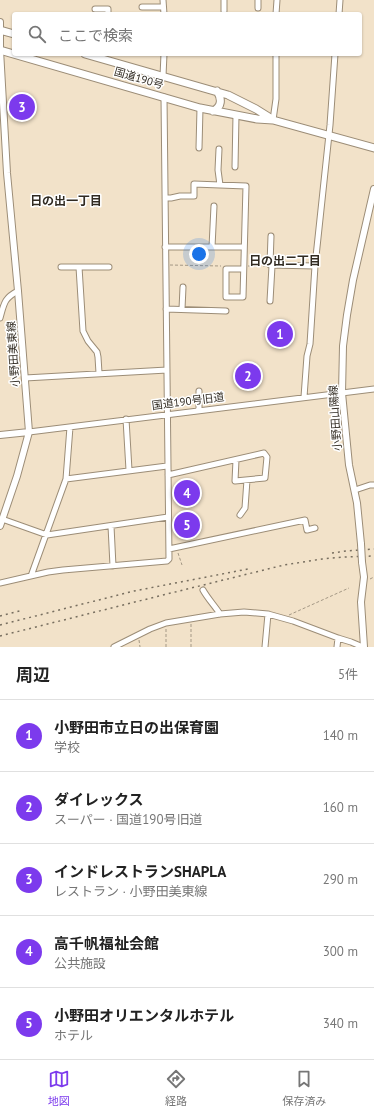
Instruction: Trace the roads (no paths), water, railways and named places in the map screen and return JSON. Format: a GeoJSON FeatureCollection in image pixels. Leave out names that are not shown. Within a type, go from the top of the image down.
{"type":"FeatureCollection","features":[{"type":"Feature","properties":{"kind":"highway"},"geometry":{"type":"LineString","coordinates":[[0,30],[12,33]]}},
{"type":"Feature","properties":{"kind":"highway","name":"国道190号"},"geometry":{"type":"LineString","coordinates":[[0,50],[12,53]]}},
{"type":"Feature","properties":{"kind":"highway","name":"国道190号"},"geometry":{"type":"LineString","coordinates":[[21,56],[200,108],[258,119],[273,120],[374,148]]}},
{"type":"Feature","properties":{"kind":"highway","name":"国道190号"},"geometry":{"type":"LineString","coordinates":[[106,57],[228,95],[273,120]]}},
{"type":"Feature","properties":{"kind":"highway"},"geometry":{"type":"LineString","coordinates":[[213,111],[218,108],[220,103],[221,98],[217,92]]}},
{"type":"Feature","properties":{"kind":"main road","name":"小野田美東線"},"geometry":{"type":"LineString","coordinates":[[0,22],[0,50],[7,173],[29,432],[17,476],[0,526]]}},
{"type":"Feature","properties":{"kind":"main road","name":"小野田山陽線"},"geometry":{"type":"LineString","coordinates":[[363,647],[361,602],[364,577],[357,503],[349,465],[342,393],[343,346],[353,280],[374,189]]}},
{"type":"Feature","properties":{"kind":"main road"},"geometry":{"type":"LineString","coordinates":[[0,435],[29,432]]}},
{"type":"Feature","properties":{"kind":"street"},"geometry":{"type":"LineString","coordinates":[[163,0],[164,12]]}},
{"type":"Feature","properties":{"kind":"street"},"geometry":{"type":"LineString","coordinates":[[224,0],[224,11]]}},
{"type":"Feature","properties":{"kind":"street"},"geometry":{"type":"LineString","coordinates":[[258,0],[258,8]]}},
{"type":"Feature","properties":{"kind":"street"},"geometry":{"type":"LineString","coordinates":[[276,12],[277,0]]}},
{"type":"Feature","properties":{"kind":"street"},"geometry":{"type":"LineString","coordinates":[[339,12],[340,0]]}},
{"type":"Feature","properties":{"kind":"street"},"geometry":{"type":"LineString","coordinates":[[142,7],[163,6]]}},
{"type":"Feature","properties":{"kind":"street"},"geometry":{"type":"LineString","coordinates":[[95,9],[108,9],[108,12]]}},
{"type":"Feature","properties":{"kind":"street"},"geometry":{"type":"LineString","coordinates":[[163,76],[164,56]]}},
{"type":"Feature","properties":{"kind":"street"},"geometry":{"type":"LineString","coordinates":[[273,120],[276,99],[276,56]]}},
{"type":"Feature","properties":{"kind":"street"},"geometry":{"type":"LineString","coordinates":[[304,397],[307,356],[310,344],[315,266],[329,135],[335,56]]}},
{"type":"Feature","properties":{"kind":"street"},"geometry":{"type":"LineString","coordinates":[[0,583],[63,570],[167,561],[169,559],[164,97]]}},
{"type":"Feature","properties":{"kind":"street"},"geometry":{"type":"LineString","coordinates":[[199,148],[200,108]]}},
{"type":"Feature","properties":{"kind":"street"},"geometry":{"type":"LineString","coordinates":[[235,167],[238,151],[236,115]]}},
{"type":"Feature","properties":{"kind":"street"},"geometry":{"type":"LineString","coordinates":[[219,149],[218,170],[220,185]]}},
{"type":"Feature","properties":{"kind":"street"},"geometry":{"type":"LineString","coordinates":[[165,198],[194,196],[194,184],[246,186],[243,297],[226,297],[226,269],[243,268]]}},
{"type":"Feature","properties":{"kind":"street"},"geometry":{"type":"LineString","coordinates":[[212,247],[214,206]]}},
{"type":"Feature","properties":{"kind":"street"},"geometry":{"type":"LineString","coordinates":[[270,301],[271,236]]}},
{"type":"Feature","properties":{"kind":"street"},"geometry":{"type":"LineString","coordinates":[[165,247],[244,247]]}},
{"type":"Feature","properties":{"kind":"street"},"geometry":{"type":"LineString","coordinates":[[271,266],[315,266]]}},
{"type":"Feature","properties":{"kind":"street"},"geometry":{"type":"LineString","coordinates":[[61,267],[109,267]]}},
{"type":"Feature","properties":{"kind":"street"},"geometry":{"type":"LineString","coordinates":[[79,267],[83,331],[88,341],[97,352],[99,373]]}},
{"type":"Feature","properties":{"kind":"street"},"geometry":{"type":"LineString","coordinates":[[182,310],[183,287]]}},
{"type":"Feature","properties":{"kind":"street"},"geometry":{"type":"LineString","coordinates":[[0,318],[4,302],[10,295],[18,290]]}},
{"type":"Feature","properties":{"kind":"street"},"geometry":{"type":"LineString","coordinates":[[166,309],[226,311]]}},
{"type":"Feature","properties":{"kind":"street"},"geometry":{"type":"LineString","coordinates":[[25,378],[167,370]]}},
{"type":"Feature","properties":{"kind":"street","name":"国道190号旧道"},"geometry":{"type":"LineString","coordinates":[[29,432],[374,389]]}},
{"type":"Feature","properties":{"kind":"street"},"geometry":{"type":"LineString","coordinates":[[199,391],[200,410]]}},
{"type":"Feature","properties":{"kind":"street"},"geometry":{"type":"LineString","coordinates":[[126,419],[129,470]]}},
{"type":"Feature","properties":{"kind":"street"},"geometry":{"type":"LineString","coordinates":[[31,576],[66,479],[70,427]]}},
{"type":"Feature","properties":{"kind":"street"},"geometry":{"type":"LineString","coordinates":[[168,475],[264,453],[267,456],[265,478],[235,481],[236,460]]}},
{"type":"Feature","properties":{"kind":"street"},"geometry":{"type":"LineString","coordinates":[[66,479],[167,466]]}},
{"type":"Feature","properties":{"kind":"street"},"geometry":{"type":"LineString","coordinates":[[240,515],[245,508],[247,480]]}},
{"type":"Feature","properties":{"kind":"street"},"geometry":{"type":"LineString","coordinates":[[354,490],[374,485]]}},
{"type":"Feature","properties":{"kind":"street"},"geometry":{"type":"LineString","coordinates":[[2,519],[47,535],[168,517]]}},
{"type":"Feature","properties":{"kind":"street"},"geometry":{"type":"LineString","coordinates":[[169,548],[305,520],[307,530],[315,528]]}},
{"type":"Feature","properties":{"kind":"street"},"geometry":{"type":"LineString","coordinates":[[111,526],[113,566]]}},
{"type":"Feature","properties":{"kind":"street"},"geometry":{"type":"LineString","coordinates":[[203,590],[220,614]]}},
{"type":"Feature","properties":{"kind":"street"},"geometry":{"type":"LineString","coordinates":[[114,647],[139,634],[166,624],[220,614],[244,612],[268,614],[283,618],[363,647]]}},
{"type":"Feature","properties":{"kind":"street"},"geometry":{"type":"LineString","coordinates":[[264,647],[268,614]]}},
{"type":"Feature","properties":{"kind":"street"},"geometry":{"type":"LineString","coordinates":[[337,647],[338,638]]}},
{"type":"Feature","properties":{"kind":"railway"},"geometry":{"type":"LineString","coordinates":[[332,553],[374,549]]}},
{"type":"Feature","properties":{"kind":"railway"},"geometry":{"type":"LineString","coordinates":[[0,636],[284,565],[322,559],[374,556]]}},
{"type":"Feature","properties":{"kind":"railway"},"geometry":{"type":"LineString","coordinates":[[0,625],[134,591],[248,569]]}},
{"type":"Feature","properties":{"kind":"railway"},"geometry":{"type":"LineString","coordinates":[[0,616],[23,610]]}},
{"type":"Feature","properties":{"kind":"place","name":"インドレストランSHAPLA"},"geometry":{"type":"Point","coordinates":[22,107]}},
{"type":"Feature","properties":{"kind":"place","name":"小野田市立日の出保育園"},"geometry":{"type":"Point","coordinates":[280,334]}},
{"type":"Feature","properties":{"kind":"place","name":"ダイレックス"},"geometry":{"type":"Point","coordinates":[248,376]}},
{"type":"Feature","properties":{"kind":"place","name":"高千帆福祉会館"},"geometry":{"type":"Point","coordinates":[187,493]}},
{"type":"Feature","properties":{"kind":"place","name":"小野田オリエンタルホテル"},"geometry":{"type":"Point","coordinates":[187,525]}},
{"type":"Feature","properties":{"kind":"district","name":"日の出一丁目"},"geometry":{"type":"Point","coordinates":[66,201]}},
{"type":"Feature","properties":{"kind":"district","name":"日の出二丁目"},"geometry":{"type":"Point","coordinates":[285,261]}}]}
